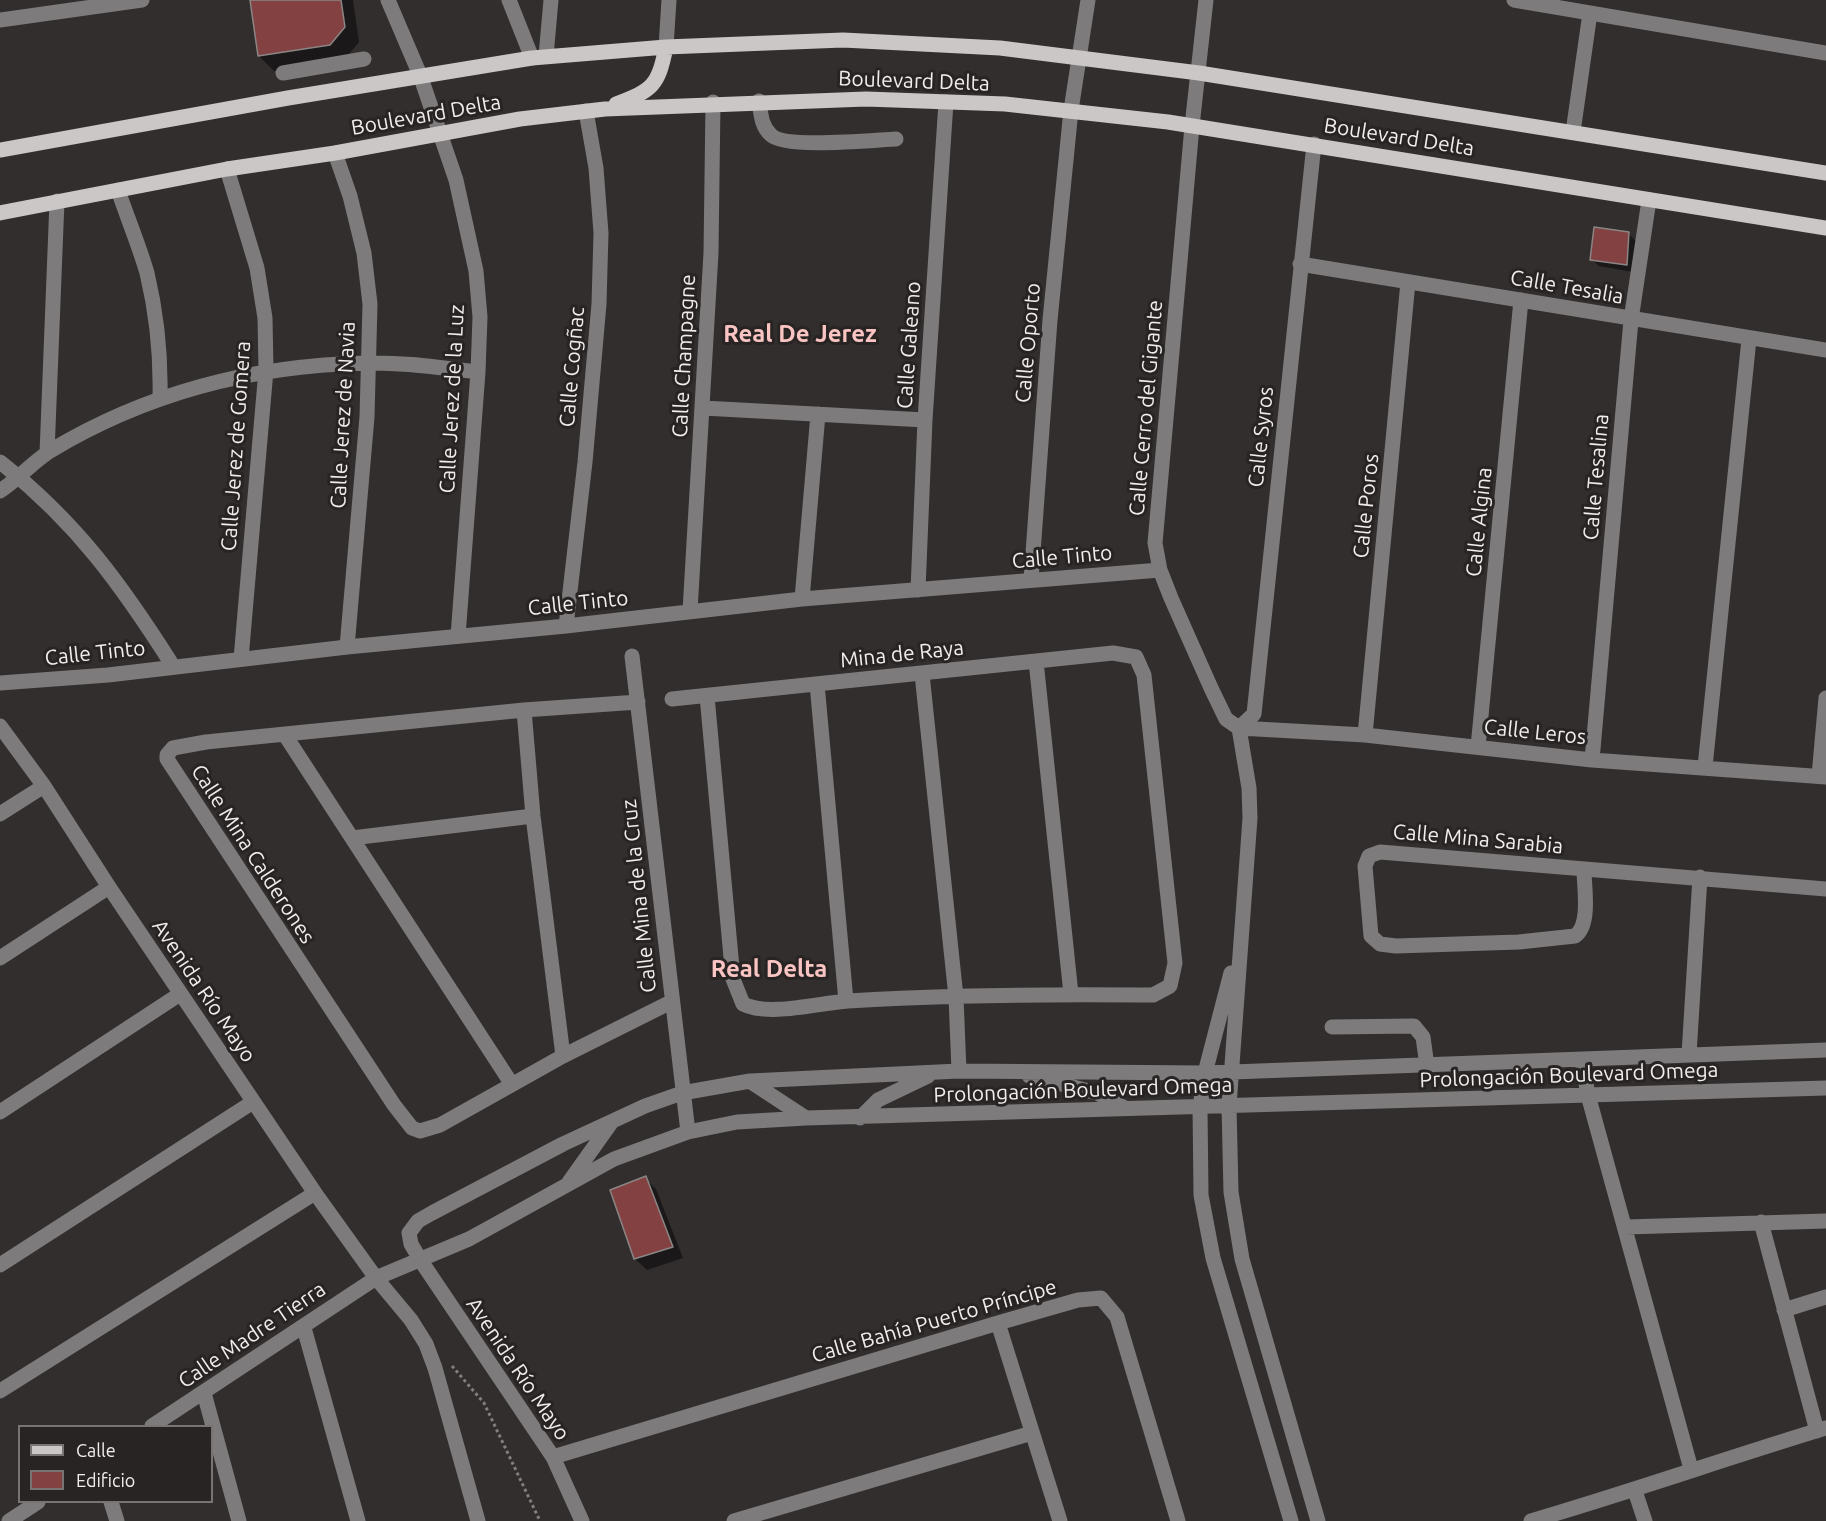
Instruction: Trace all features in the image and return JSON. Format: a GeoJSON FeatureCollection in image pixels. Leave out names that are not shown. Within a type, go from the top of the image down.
{"type":"FeatureCollection","features":[{"type":"Feature","properties":{"kind":"main road","name":"Boulevard Delta"},"geometry":{"type":"LineString","coordinates":[[0,150],[420,75],[539,57],[666,47],[843,40],[978,46],[1081,57],[1199,73],[1826,173]]}},
{"type":"Feature","properties":{"kind":"main road"},"geometry":{"type":"LineString","coordinates":[[605,109],[645,92],[654,85],[660,76],[666,47]]}},
{"type":"Feature","properties":{"kind":"main road","name":"Boulevard Delta"},"geometry":{"type":"LineString","coordinates":[[0,213],[227,169],[335,153],[520,119],[605,109],[713,102],[866,99],[1071,110],[1192,126],[1826,228]]}},
{"type":"Feature","properties":{"kind":"street"},"geometry":{"type":"LineString","coordinates":[[0,20],[142,0]]}},
{"type":"Feature","properties":{"kind":"street","name":"Calle Jerez de la Luz"},"geometry":{"type":"LineString","coordinates":[[388,0],[420,75],[456,180],[476,271],[480,317],[478,372],[458,636]]}},
{"type":"Feature","properties":{"kind":"street"},"geometry":{"type":"LineString","coordinates":[[509,0],[539,57]]}},
{"type":"Feature","properties":{"kind":"street"},"geometry":{"type":"LineString","coordinates":[[539,57],[551,0]]}},
{"type":"Feature","properties":{"kind":"street"},"geometry":{"type":"LineString","coordinates":[[666,47],[669,0]]}},
{"type":"Feature","properties":{"kind":"street","name":"Calle Oporto"},"geometry":{"type":"LineString","coordinates":[[1031,580],[1050,320],[1071,110],[1088,0]]}},
{"type":"Feature","properties":{"kind":"street","name":"Calle Cerro del Gigante"},"geometry":{"type":"LineString","coordinates":[[1206,0],[1192,126],[1155,543],[1160,570],[1226,719],[1239,728]]}},
{"type":"Feature","properties":{"kind":"street"},"geometry":{"type":"LineString","coordinates":[[1514,0],[1826,53]]}},
{"type":"Feature","properties":{"kind":"street"},"geometry":{"type":"LineString","coordinates":[[1573,132],[1590,13]]}},
{"type":"Feature","properties":{"kind":"street"},"geometry":{"type":"LineString","coordinates":[[283,73],[364,59]]}},
{"type":"Feature","properties":{"kind":"street"},"geometry":{"type":"LineString","coordinates":[[312,68],[317,93]]}},
{"type":"Feature","properties":{"kind":"street"},"geometry":{"type":"LineString","coordinates":[[759,101],[763,127],[773,138],[790,143],[896,139]]}},
{"type":"Feature","properties":{"kind":"street","name":"Calle Champagne"},"geometry":{"type":"LineString","coordinates":[[690,611],[711,253],[713,102]]}},
{"type":"Feature","properties":{"kind":"street","name":"Calle Galeano"},"geometry":{"type":"LineString","coordinates":[[918,591],[925,420],[946,102]]}},
{"type":"Feature","properties":{"kind":"street","name":"Calle Cogñac"},"geometry":{"type":"LineString","coordinates":[[566,626],[585,462],[600,268],[601,233],[596,168],[586,111]]}},
{"type":"Feature","properties":{"kind":"street","name":"Calle Syros"},"geometry":{"type":"LineString","coordinates":[[1239,728],[1254,714],[1314,144]]}},
{"type":"Feature","properties":{"kind":"street","name":"Calle Jerez de Navia"},"geometry":{"type":"LineString","coordinates":[[335,153],[350,196],[364,253],[370,304],[370,363],[347,646]]}},
{"type":"Feature","properties":{"kind":"street","name":"Calle Jerez de Gomera"},"geometry":{"type":"LineString","coordinates":[[227,169],[257,268],[265,318],[266,370],[241,659]]}},
{"type":"Feature","properties":{"kind":"street"},"geometry":{"type":"LineString","coordinates":[[118,190],[146,270],[156,315],[160,351],[160,397]]}},
{"type":"Feature","properties":{"kind":"street","name":"Calle Tesalina"},"geometry":{"type":"LineString","coordinates":[[1592,760],[1631,320],[1649,200]]}},
{"type":"Feature","properties":{"kind":"street"},"geometry":{"type":"LineString","coordinates":[[47,453],[57,201]]}},
{"type":"Feature","properties":{"kind":"street","name":"Calle Tesalia"},"geometry":{"type":"LineString","coordinates":[[1300,264],[1631,320],[1826,350]]}},
{"type":"Feature","properties":{"kind":"street","name":"Calle Poros"},"geometry":{"type":"LineString","coordinates":[[1365,735],[1408,282]]}},
{"type":"Feature","properties":{"kind":"street","name":"Calle Algina"},"geometry":{"type":"LineString","coordinates":[[1478,747],[1521,300]]}},
{"type":"Feature","properties":{"kind":"street"},"geometry":{"type":"LineString","coordinates":[[1705,767],[1749,339]]}},
{"type":"Feature","properties":{"kind":"street"},"geometry":{"type":"LineString","coordinates":[[0,491],[20,478],[47,453],[89,429],[160,397],[213,382],[266,370],[370,363],[478,372]]}},
{"type":"Feature","properties":{"kind":"street"},"geometry":{"type":"LineString","coordinates":[[703,408],[925,420]]}},
{"type":"Feature","properties":{"kind":"street"},"geometry":{"type":"LineString","coordinates":[[802,599],[818,414]]}},
{"type":"Feature","properties":{"kind":"street"},"geometry":{"type":"LineString","coordinates":[[0,462],[68,522],[108,568],[173,666]]}},
{"type":"Feature","properties":{"kind":"street","name":"Calle Tinto"},"geometry":{"type":"LineString","coordinates":[[0,683],[108,675],[347,646],[566,626],[802,599],[1160,570]]}},
{"type":"Feature","properties":{"kind":"street","name":"Mina de Raya"},"geometry":{"type":"LineString","coordinates":[[672,699],[1121,652],[1136,657],[1144,675],[1175,963],[1170,986],[1153,995],[1071,994]]}},
{"type":"Feature","properties":{"kind":"street","name":"Calle Mina de la Cruz"},"geometry":{"type":"LineString","coordinates":[[632,656],[688,1132]]}},
{"type":"Feature","properties":{"kind":"street"},"geometry":{"type":"LineString","coordinates":[[707,696],[733,979],[743,1004],[761,1009],[846,1001],[1071,994],[1036,661]]}},
{"type":"Feature","properties":{"kind":"street"},"geometry":{"type":"LineString","coordinates":[[922,674],[956,997],[959,1071]]}},
{"type":"Feature","properties":{"kind":"street"},"geometry":{"type":"LineString","coordinates":[[817,684],[846,1001]]}},
{"type":"Feature","properties":{"kind":"street"},"geometry":{"type":"LineString","coordinates":[[1822,777],[1826,698]]}},
{"type":"Feature","properties":{"kind":"street","name":"Calle Mina Calderones"},"geometry":{"type":"LineString","coordinates":[[638,702],[524,710],[173,748],[167,754],[167,759],[387,1095],[412,1128],[420,1131],[440,1125],[511,1083],[671,1002]]}},
{"type":"Feature","properties":{"kind":"street"},"geometry":{"type":"LineString","coordinates":[[524,710],[533,816],[563,1056]]}},
{"type":"Feature","properties":{"kind":"street","name":"Avenida Río Mayo"},"geometry":{"type":"LineString","coordinates":[[0,726],[44,786],[180,994],[315,1193],[426,1344],[445,1401],[478,1521]]}},
{"type":"Feature","properties":{"kind":"street"},"geometry":{"type":"LineString","coordinates":[[1239,728],[1249,788],[1250,818],[1239,942],[1229,1106],[1231,1192],[1242,1259],[1318,1521]]}},
{"type":"Feature","properties":{"kind":"street","name":"Calle Leros"},"geometry":{"type":"LineString","coordinates":[[1239,728],[1365,735],[1592,760],[1822,777]]}},
{"type":"Feature","properties":{"kind":"street"},"geometry":{"type":"LineString","coordinates":[[285,735],[511,1083]]}},
{"type":"Feature","properties":{"kind":"street"},"geometry":{"type":"LineString","coordinates":[[0,814],[44,786]]}},
{"type":"Feature","properties":{"kind":"street"},"geometry":{"type":"LineString","coordinates":[[352,838],[533,816]]}},
{"type":"Feature","properties":{"kind":"street","name":"Calle Mina Sarabia"},"geometry":{"type":"LineString","coordinates":[[1584,870],[1584,921],[1580,933],[1575,936],[1519,942],[1396,946],[1380,944],[1371,936],[1365,866],[1373,854],[1388,851],[1584,870],[1700,877],[1826,889]]}},
{"type":"Feature","properties":{"kind":"street"},"geometry":{"type":"LineString","coordinates":[[1689,1054],[1700,877]]}},
{"type":"Feature","properties":{"kind":"street"},"geometry":{"type":"LineString","coordinates":[[0,958],[109,887]]}},
{"type":"Feature","properties":{"kind":"street"},"geometry":{"type":"LineString","coordinates":[[1239,942],[1205,1073],[1200,1107],[1200,1170],[1206,1225],[1232,1324],[1291,1521]]}},
{"type":"Feature","properties":{"kind":"street"},"geometry":{"type":"LineString","coordinates":[[0,1112],[180,994]]}},
{"type":"Feature","properties":{"kind":"street"},"geometry":{"type":"LineString","coordinates":[[1332,1027],[1414,1026],[1423,1037],[1427,1066]]}},
{"type":"Feature","properties":{"kind":"street","name":"Prolongación Boulevard Omega"},"geometry":{"type":"LineString","coordinates":[[411,1244],[409,1233],[412,1227],[432,1213],[615,1119],[682,1093],[750,1082],[959,1071],[1205,1073],[1581,1061],[1689,1054],[1826,1050]]}},
{"type":"Feature","properties":{"kind":"street"},"geometry":{"type":"LineString","coordinates":[[1581,1061],[1588,1095],[1691,1470]]}},
{"type":"Feature","properties":{"kind":"street"},"geometry":{"type":"LineString","coordinates":[[1012,1071],[1097,1093],[1125,1108]]}},
{"type":"Feature","properties":{"kind":"street"},"geometry":{"type":"LineString","coordinates":[[860,1118],[870,1106],[884,1096],[938,1072]]}},
{"type":"Feature","properties":{"kind":"street"},"geometry":{"type":"LineString","coordinates":[[750,1082],[806,1118]]}},
{"type":"Feature","properties":{"kind":"street","name":"Prolongación Boulevard Omega"},"geometry":{"type":"LineString","coordinates":[[376,1278],[470,1239],[614,1159],[688,1132],[737,1122],[1125,1108],[1826,1088]]}},
{"type":"Feature","properties":{"kind":"street"},"geometry":{"type":"LineString","coordinates":[[0,1265],[253,1102]]}},
{"type":"Feature","properties":{"kind":"street"},"geometry":{"type":"LineString","coordinates":[[568,1183],[589,1150],[615,1119]]}},
{"type":"Feature","properties":{"kind":"street"},"geometry":{"type":"LineString","coordinates":[[0,1390],[315,1193]]}},
{"type":"Feature","properties":{"kind":"street"},"geometry":{"type":"LineString","coordinates":[[1626,1227],[1826,1221]]}},
{"type":"Feature","properties":{"kind":"street"},"geometry":{"type":"LineString","coordinates":[[1531,1521],[1635,1491],[1691,1470],[1822,1430],[1784,1310],[1761,1222]]}},
{"type":"Feature","properties":{"kind":"street","name":"Avenida Río Mayo"},"geometry":{"type":"LineString","coordinates":[[411,1244],[553,1457],[582,1521]]}},
{"type":"Feature","properties":{"kind":"street","name":"Calle Madre Tierra"},"geometry":{"type":"LineString","coordinates":[[154,1425],[304,1328],[376,1278]]}},
{"type":"Feature","properties":{"kind":"street"},"geometry":{"type":"LineString","coordinates":[[1784,1310],[1826,1297]]}},
{"type":"Feature","properties":{"kind":"street","name":"Calle Bahía Puerto Príncipe"},"geometry":{"type":"LineString","coordinates":[[553,1457],[998,1323],[1091,1298],[1101,1298],[1110,1306],[1123,1334],[1178,1521]]}},
{"type":"Feature","properties":{"kind":"street"},"geometry":{"type":"LineString","coordinates":[[998,1323],[1059,1521]]}},
{"type":"Feature","properties":{"kind":"street"},"geometry":{"type":"LineString","coordinates":[[304,1328],[358,1521]]}},
{"type":"Feature","properties":{"kind":"street"},"geometry":{"type":"LineString","coordinates":[[204,1393],[213,1425]]}},
{"type":"Feature","properties":{"kind":"street"},"geometry":{"type":"LineString","coordinates":[[213,1426],[239,1521]]}},
{"type":"Feature","properties":{"kind":"street"},"geometry":{"type":"LineString","coordinates":[[734,1521],[1032,1433]]}},
{"type":"Feature","properties":{"kind":"street"},"geometry":{"type":"LineString","coordinates":[[1635,1491],[1645,1521]]}},
{"type":"Feature","properties":{"kind":"street"},"geometry":{"type":"LineString","coordinates":[[9,1521],[36,1503]]}},
{"type":"Feature","properties":{"kind":"street"},"geometry":{"type":"LineString","coordinates":[[111,1503],[117,1521]]}},
{"type":"Feature","properties":{"kind":"path"},"geometry":{"type":"LineString","coordinates":[[448,1362],[484,1404],[502,1437],[540,1521]]}},
{"type":"Feature","properties":{"kind":"building"},"geometry":{"type":"Polygon","coordinates":[[[250,0],[341,0],[345,27],[330,45],[258,56],[250,0]]]}},
{"type":"Feature","properties":{"kind":"building"},"geometry":{"type":"Polygon","coordinates":[[[1594,227],[1629,232],[1627,265],[1590,260],[1594,227]]]}},
{"type":"Feature","properties":{"kind":"building"},"geometry":{"type":"Polygon","coordinates":[[[646,1176],[673,1247],[634,1259],[610,1190],[646,1176]]]}},
{"type":"Feature","properties":{"kind":"district","name":"Real De Jerez"},"geometry":{"type":"Point","coordinates":[800,334]}},
{"type":"Feature","properties":{"kind":"district","name":"Real Delta"},"geometry":{"type":"Point","coordinates":[769,969]}}]}
